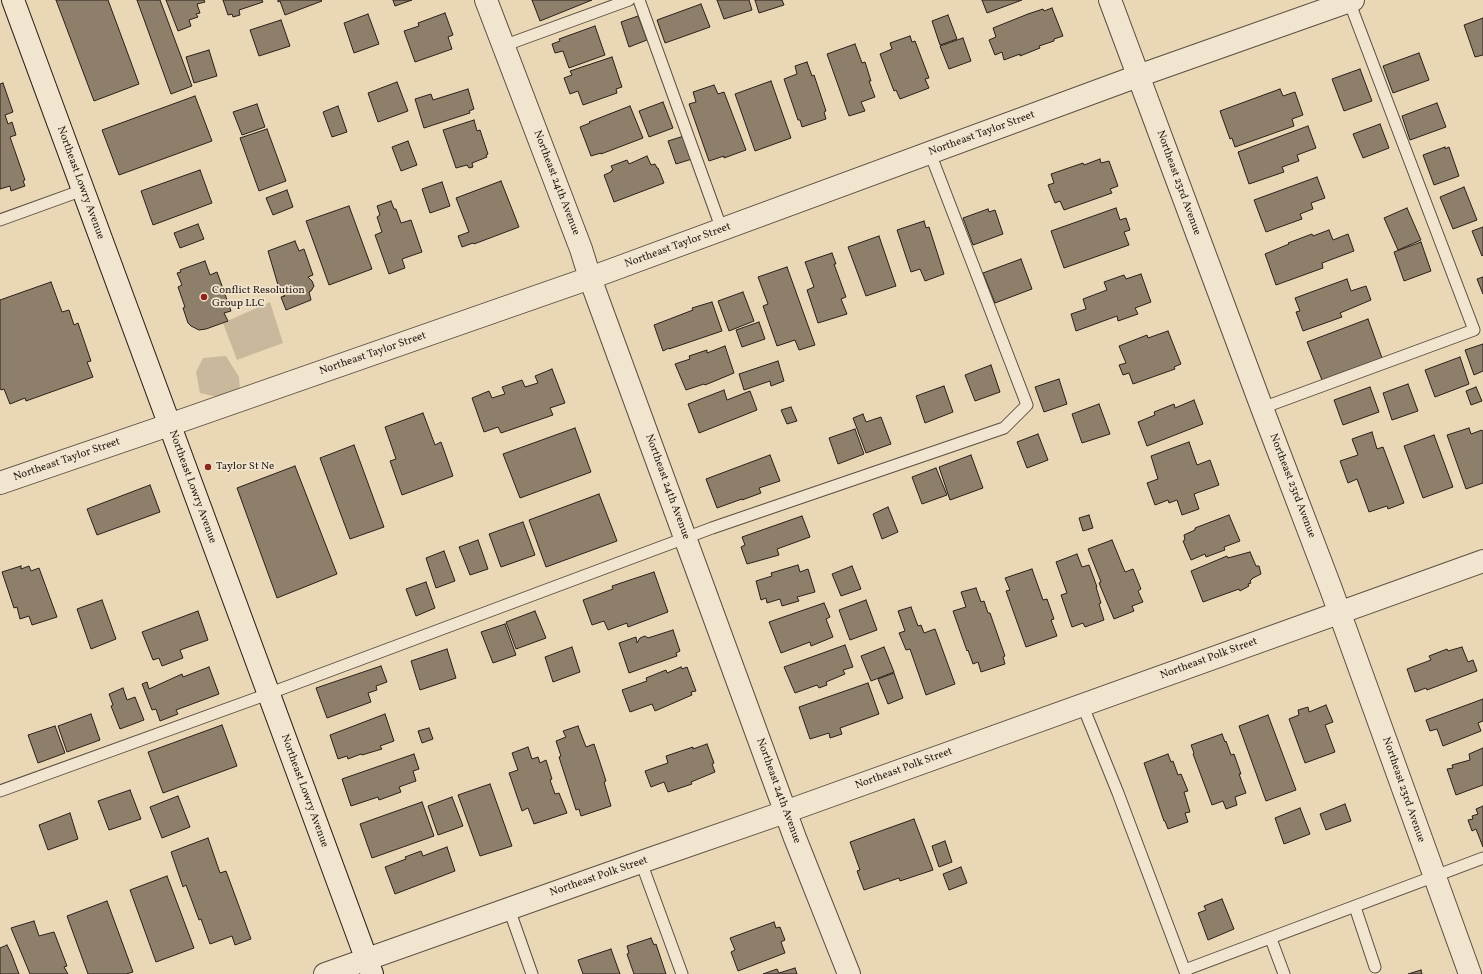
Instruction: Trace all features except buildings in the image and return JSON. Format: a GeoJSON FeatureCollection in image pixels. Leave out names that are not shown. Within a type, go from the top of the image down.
{"type":"FeatureCollection","features":[{"type":"Feature","properties":{"kind":"street","name":"Northeast Lowry Avenue"},"geometry":{"type":"LineString","coordinates":[[13,0],[369,966]]}},
{"type":"Feature","properties":{"kind":"street","name":"Northeast 24th Avenue"},"geometry":{"type":"LineString","coordinates":[[486,0],[581,249],[590,278],[785,812],[849,974]]}},
{"type":"Feature","properties":{"kind":"street","name":"Northeast 23rd Avenue"},"geometry":{"type":"LineString","coordinates":[[1110,0],[1262,408],[1340,612],[1470,974]]}},
{"type":"Feature","properties":{"kind":"street","name":"Northeast Taylor Street"},"geometry":{"type":"LineString","coordinates":[[0,482],[170,425],[590,278],[1138,76],[1351,1]]}},
{"type":"Feature","properties":{"kind":"street","name":"Northeast Polk Street"},"geometry":{"type":"LineString","coordinates":[[325,974],[369,966],[509,908],[785,812],[1483,561]]}},
{"type":"Feature","properties":{"kind":"lane"},"geometry":{"type":"LineString","coordinates":[[503,46],[629,0]]}},
{"type":"Feature","properties":{"kind":"lane"},"geometry":{"type":"LineString","coordinates":[[639,0],[722,230]]}},
{"type":"Feature","properties":{"kind":"lane"},"geometry":{"type":"LineString","coordinates":[[1262,408],[1474,330],[1351,1]]}},
{"type":"Feature","properties":{"kind":"lane"},"geometry":{"type":"LineString","coordinates":[[0,791],[685,538],[1004,428],[1027,405],[930,153]]}},
{"type":"Feature","properties":{"kind":"lane"},"geometry":{"type":"LineString","coordinates":[[0,220],[83,190]]}},
{"type":"Feature","properties":{"kind":"lane"},"geometry":{"type":"LineString","coordinates":[[1082,704],[1118,793],[1185,972],[1483,858]]}},
{"type":"Feature","properties":{"kind":"lane"},"geometry":{"type":"LineString","coordinates":[[641,862],[682,974]]}},
{"type":"Feature","properties":{"kind":"lane"},"geometry":{"type":"LineString","coordinates":[[1355,907],[1375,967]]}},
{"type":"Feature","properties":{"kind":"lane"},"geometry":{"type":"LineString","coordinates":[[509,908],[532,974]]}},
{"type":"Feature","properties":{"kind":"lane"},"geometry":{"type":"LineString","coordinates":[[1271,939],[1284,974]]}},
{"type":"Feature","properties":{"kind":"shaded area"},"geometry":{"type":"Polygon","coordinates":[[[270,302],[283,343],[237,360],[223,323],[270,302]]]}},
{"type":"Feature","properties":{"kind":"shaded area"},"geometry":{"type":"Polygon","coordinates":[[[226,356],[239,377],[240,391],[218,397],[200,393],[196,372],[203,358],[226,356]]]}},
{"type":"Feature","properties":{"kind":"place","name":"Conflict Resolution Group LLC"},"geometry":{"type":"Point","coordinates":[204,297]}},
{"type":"Feature","properties":{"kind":"place","name":"Taylor St Ne"},"geometry":{"type":"Point","coordinates":[208,467]}}]}
